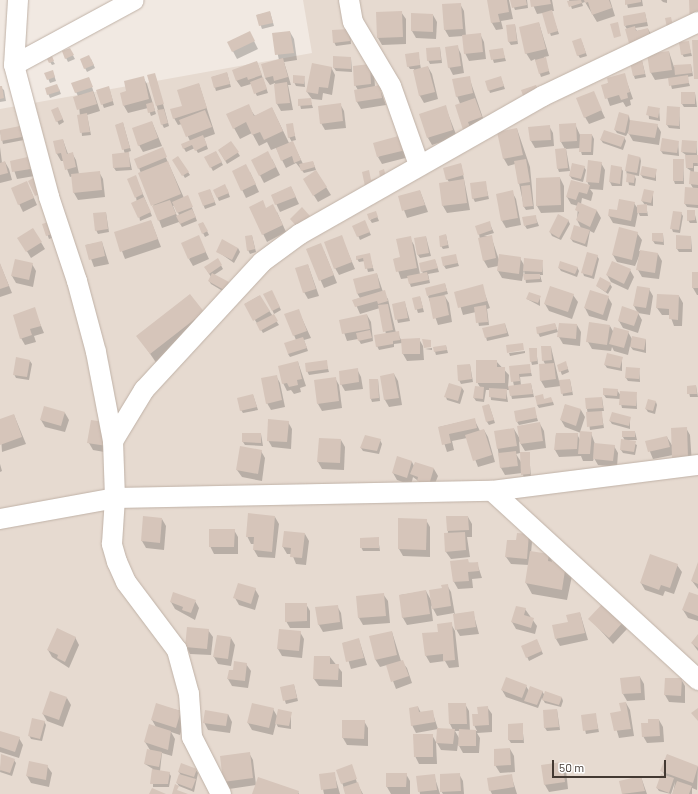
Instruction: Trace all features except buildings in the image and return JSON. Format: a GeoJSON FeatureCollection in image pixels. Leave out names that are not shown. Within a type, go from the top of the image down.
{"type":"FeatureCollection","features":[{"type":"Feature","properties":{"kind":"street"},"geometry":{"type":"LineString","coordinates":[[18,0],[14,65],[49,197],[77,282],[96,352],[113,441],[115,498],[112,544],[117,562],[126,582],[177,650],[189,694],[192,737],[221,794]]}},
{"type":"Feature","properties":{"kind":"street"},"geometry":{"type":"LineString","coordinates":[[14,65],[134,0]]}},
{"type":"Feature","properties":{"kind":"street"},"geometry":{"type":"LineString","coordinates":[[349,0],[353,22],[391,86],[419,165]]}},
{"type":"Feature","properties":{"kind":"street"},"geometry":{"type":"LineString","coordinates":[[113,441],[144,390],[262,262],[300,234],[373,194],[419,165],[543,96],[698,22]]}},
{"type":"Feature","properties":{"kind":"street"},"geometry":{"type":"LineString","coordinates":[[0,519],[115,498],[492,491],[698,465]]}},
{"type":"Feature","properties":{"kind":"street"},"geometry":{"type":"LineString","coordinates":[[492,491],[698,680]]}},
{"type":"Feature","properties":{"kind":"shaded area"},"geometry":{"type":"Polygon","coordinates":[[[303,0],[698,0],[698,794],[0,794],[0,109],[312,53],[303,0]]]}}]}
